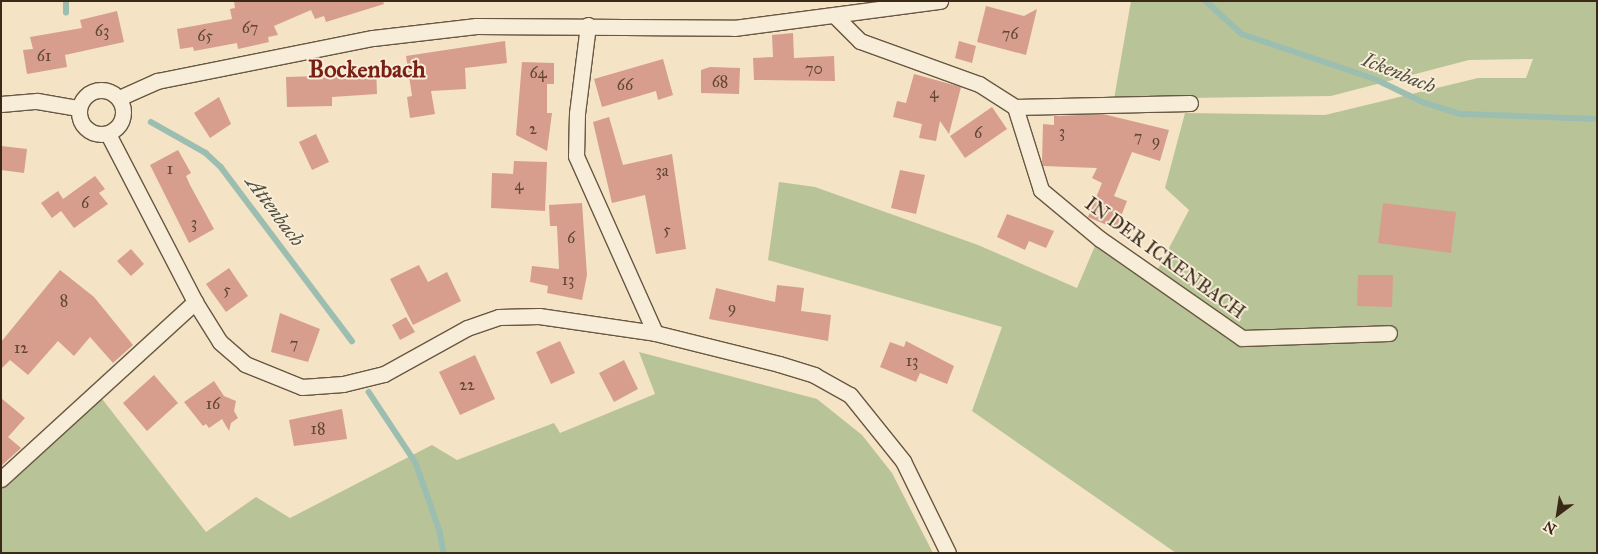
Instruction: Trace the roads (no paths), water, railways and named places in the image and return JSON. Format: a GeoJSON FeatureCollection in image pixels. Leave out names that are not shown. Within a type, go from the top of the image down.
{"type":"FeatureCollection","features":[{"type":"Feature","properties":{"kind":"street"},"geometry":{"type":"LineString","coordinates":[[119,98],[157,81],[373,38],[476,26],[588,25],[734,28],[836,17],[940,1]]}},
{"type":"Feature","properties":{"kind":"street"},"geometry":{"type":"LineString","coordinates":[[836,17],[860,41],[979,84],[1015,107],[1190,103]]}},
{"type":"Feature","properties":{"kind":"street"},"geometry":{"type":"LineString","coordinates":[[588,25],[576,113],[576,156],[655,333]]}},
{"type":"Feature","properties":{"kind":"street"},"geometry":{"type":"LineString","coordinates":[[78,108],[93,91],[107,90],[119,98],[122,119],[108,134]]}},
{"type":"Feature","properties":{"kind":"street"},"geometry":{"type":"LineString","coordinates":[[1,104],[36,102],[78,108]]}},
{"type":"Feature","properties":{"kind":"street","name":"IN DER ICKENBACH"},"geometry":{"type":"LineString","coordinates":[[1015,107],[1041,190],[1100,239],[1242,338],[1389,334]]}},
{"type":"Feature","properties":{"kind":"street"},"geometry":{"type":"LineString","coordinates":[[78,108],[86,129],[108,134],[195,302],[220,342],[245,364],[302,386],[343,384],[384,374],[468,328],[499,317],[539,316],[655,333],[814,374],[850,395],[903,461],[948,553]]}},
{"type":"Feature","properties":{"kind":"street"},"geometry":{"type":"LineString","coordinates":[[1,479],[195,302]]}},
{"type":"Feature","properties":{"kind":"waterway","name":"Attenbach"},"geometry":{"type":"LineString","coordinates":[[66,1],[66,13]]}},
{"type":"Feature","properties":{"kind":"waterway","name":"Ickenbach"},"geometry":{"type":"LineString","coordinates":[[1206,1],[1242,34],[1375,79],[1425,103],[1462,114],[1597,119]]}},
{"type":"Feature","properties":{"kind":"waterway","name":"Attenbach"},"geometry":{"type":"LineString","coordinates":[[151,122],[206,153],[221,167],[352,341]]}},
{"type":"Feature","properties":{"kind":"waterway","name":"Attenbach"},"geometry":{"type":"LineString","coordinates":[[369,392],[416,463],[440,531],[444,553]]}},
{"type":"Feature","properties":{"kind":"district","name":"Bockenbach"},"geometry":{"type":"Point","coordinates":[367,70]}}]}
